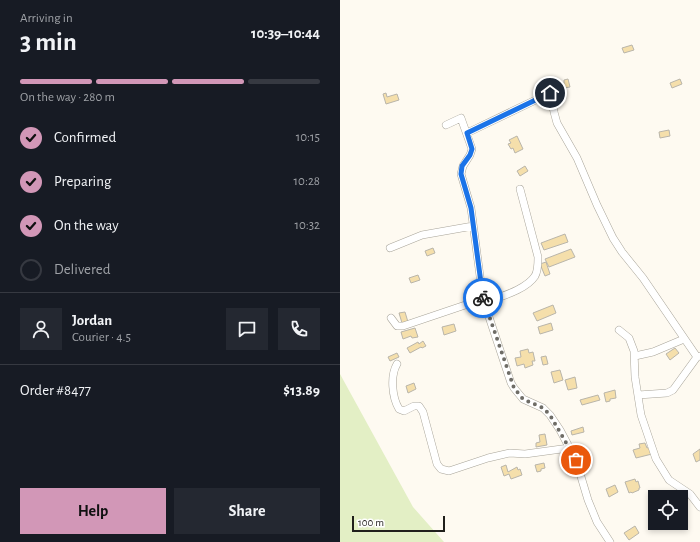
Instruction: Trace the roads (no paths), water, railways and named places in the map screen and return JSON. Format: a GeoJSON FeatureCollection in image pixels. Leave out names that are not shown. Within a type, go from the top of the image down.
{"type":"FeatureCollection","features":[{"type":"Feature","properties":{"kind":"street"},"geometry":{"type":"LineString","coordinates":[[467,133],[550,93],[557,123],[578,158],[597,205],[613,238],[698,357],[673,390],[667,393],[638,395]]}},
{"type":"Feature","properties":{"kind":"street"},"geometry":{"type":"LineString","coordinates":[[446,125],[460,118],[472,149],[470,155],[462,166],[461,174],[471,208],[484,301],[514,388],[523,399],[543,408],[550,415],[576,460],[588,500],[597,522],[610,542]]}},
{"type":"Feature","properties":{"kind":"street"},"geometry":{"type":"LineString","coordinates":[[391,318],[396,326],[403,326],[484,301],[530,282],[536,275],[538,257],[520,189]]}},
{"type":"Feature","properties":{"kind":"street"},"geometry":{"type":"LineString","coordinates":[[390,248],[422,235],[473,226]]}},
{"type":"Feature","properties":{"kind":"street"},"geometry":{"type":"LineString","coordinates":[[619,330],[629,338],[635,356],[635,377],[644,426],[656,459],[669,480],[690,494],[700,508]]}},
{"type":"Feature","properties":{"kind":"street"},"geometry":{"type":"LineString","coordinates":[[635,356],[653,352],[684,338]]}},
{"type":"Feature","properties":{"kind":"street"},"geometry":{"type":"LineString","coordinates":[[397,364],[392,377],[396,404],[399,409],[404,411],[414,406],[419,406],[423,412],[437,464],[441,469],[449,471],[510,453],[525,454],[569,448]]}}]}
